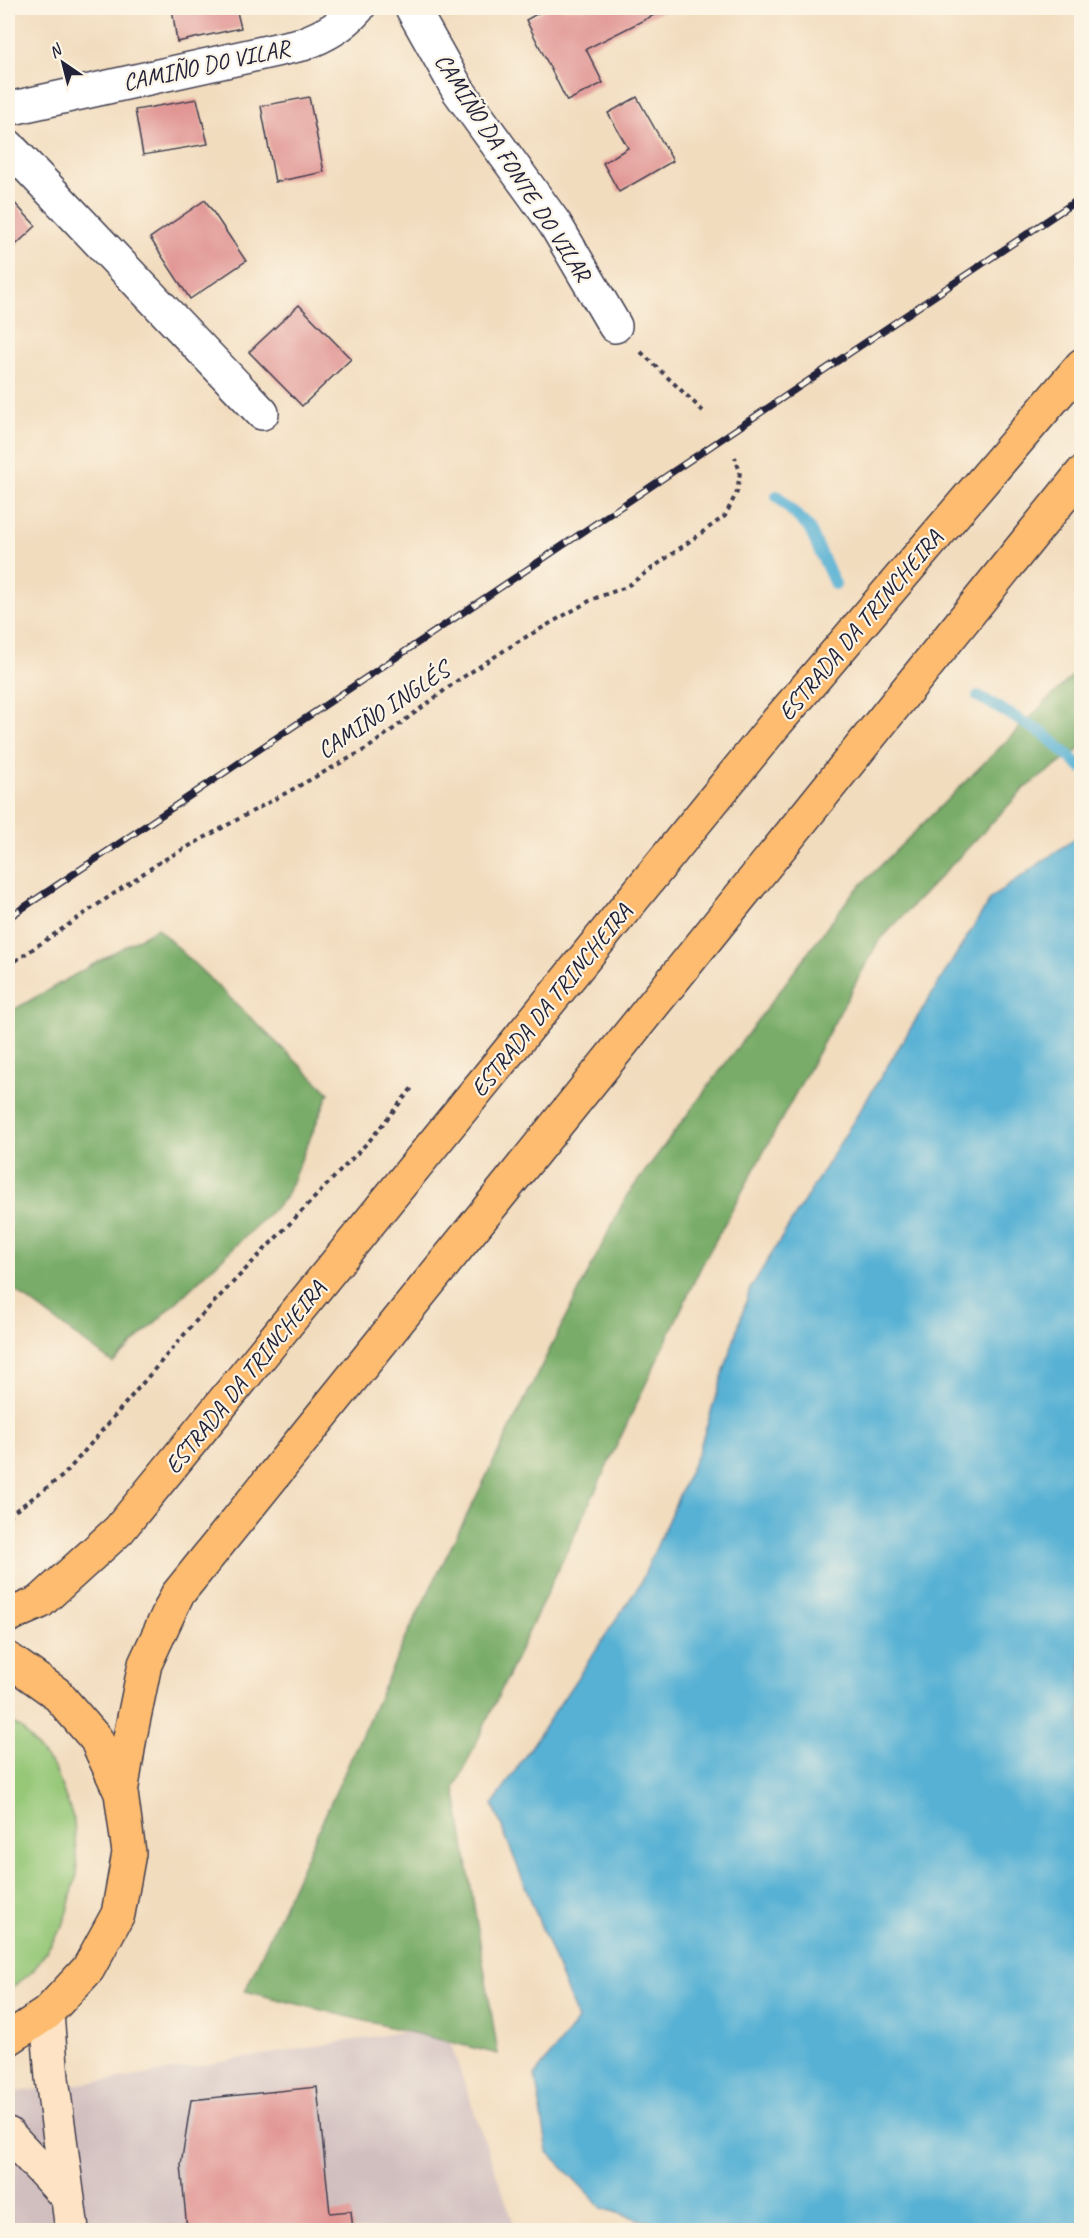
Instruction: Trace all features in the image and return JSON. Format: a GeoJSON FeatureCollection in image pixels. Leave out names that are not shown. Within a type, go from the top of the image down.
{"type":"FeatureCollection","features":[{"type":"Feature","properties":{"kind":"highway","name":"ESTRADA DA TRINCHEIRA"},"geometry":{"type":"LineString","coordinates":[[8,1616],[40,1602],[119,1530],[777,722],[1082,365]]}},
{"type":"Feature","properties":{"kind":"highway"},"geometry":{"type":"LineString","coordinates":[[8,2040],[47,2013],[88,1970],[118,1914],[129,1853],[121,1793],[130,1737],[145,1664],[177,1595],[1082,473]]}},
{"type":"Feature","properties":{"kind":"highway"},"geometry":{"type":"LineString","coordinates":[[8,1659],[56,1693],[96,1739],[121,1793]]}},
{"type":"Feature","properties":{"kind":"street","name":"CAMIÑO DO VILAR"},"geometry":{"type":"LineString","coordinates":[[8,109],[303,44],[327,35],[346,22],[358,8]]}},
{"type":"Feature","properties":{"kind":"street","name":"CAMIÑO DA FONTE DO VILAR"},"geometry":{"type":"LineString","coordinates":[[412,8],[458,90],[555,224],[615,326]]}},
{"type":"Feature","properties":{"kind":"street"},"geometry":{"type":"LineString","coordinates":[[8,146],[262,413]]}},
{"type":"Feature","properties":{"kind":"street"},"geometry":{"type":"LineString","coordinates":[[47,2013],[52,2078],[72,2230]]}},
{"type":"Feature","properties":{"kind":"street"},"geometry":{"type":"LineString","coordinates":[[8,2134],[68,2198]]}},
{"type":"Feature","properties":{"kind":"path"},"geometry":{"type":"LineString","coordinates":[[615,326],[704,412]]}},
{"type":"Feature","properties":{"kind":"path","name":"CAMIÑO INGLÉS"},"geometry":{"type":"LineString","coordinates":[[8,966],[160,862],[368,748],[457,681],[519,641],[593,599],[626,587],[725,516],[737,492],[740,472],[735,458]]}},
{"type":"Feature","properties":{"kind":"path"},"geometry":{"type":"LineString","coordinates":[[8,1516],[64,1475],[195,1322],[370,1140],[412,1088]]}},
{"type":"Feature","properties":{"kind":"shaded area"},"geometry":{"type":"Polygon","coordinates":[[[444,2025],[516,2230],[8,2230],[8,2093],[126,2078],[444,2025]]]}},
{"type":"Feature","properties":{"kind":"green space"},"geometry":{"type":"Polygon","coordinates":[[[1081,667],[1081,748],[1025,788],[878,942],[701,1267],[455,1788],[498,2054],[245,1991],[409,1631],[626,1197],[851,895],[1081,667]]]}},
{"type":"Feature","properties":{"kind":"green space"},"geometry":{"type":"Polygon","coordinates":[[[157,928],[329,1093],[285,1198],[113,1363],[8,1285],[8,1013],[157,928]]]}},
{"type":"Feature","properties":{"kind":"green space"},"geometry":{"type":"Polygon","coordinates":[[[8,1720],[21,1728],[55,1769],[74,1820],[77,1874],[63,1926],[33,1971],[8,1991],[8,1720]]]}},
{"type":"Feature","properties":{"kind":"water"},"geometry":{"type":"Polygon","coordinates":[[[1081,834],[1081,2230],[674,2230],[602,2208],[548,2152],[535,2075],[578,2020],[493,1804],[640,1584],[699,1450],[750,1289],[991,898],[1081,834]]]}},
{"type":"Feature","properties":{"kind":"building"},"geometry":{"type":"Polygon","coordinates":[[[172,8],[236,8],[241,28],[177,42],[172,8]]]}},
{"type":"Feature","properties":{"kind":"building"},"geometry":{"type":"Polygon","coordinates":[[[547,8],[660,8],[662,11],[586,49],[603,83],[567,101],[526,20],[547,8]]]}},
{"type":"Feature","properties":{"kind":"building"},"geometry":{"type":"Polygon","coordinates":[[[309,97],[324,172],[275,182],[261,106],[309,97]]]}},
{"type":"Feature","properties":{"kind":"building"},"geometry":{"type":"Polygon","coordinates":[[[637,97],[673,161],[619,192],[603,163],[628,148],[608,113],[637,97]]]}},
{"type":"Feature","properties":{"kind":"building"},"geometry":{"type":"Polygon","coordinates":[[[197,99],[208,144],[143,155],[135,110],[197,99]]]}},
{"type":"Feature","properties":{"kind":"building"},"geometry":{"type":"Polygon","coordinates":[[[8,196],[36,226],[8,252],[8,196]]]}},
{"type":"Feature","properties":{"kind":"building"},"geometry":{"type":"Polygon","coordinates":[[[205,200],[246,261],[190,299],[150,238],[205,200]]]}},
{"type":"Feature","properties":{"kind":"building"},"geometry":{"type":"Polygon","coordinates":[[[299,305],[351,359],[302,406],[249,352],[299,305]]]}},
{"type":"Feature","properties":{"kind":"building"},"geometry":{"type":"Polygon","coordinates":[[[317,2087],[330,2213],[351,2211],[353,2230],[187,2230],[181,2165],[191,2100],[317,2087]]]}},
{"type":"Feature","properties":{"kind":"waterway"},"geometry":{"type":"LineString","coordinates":[[777,496],[809,528],[835,584]]}},
{"type":"Feature","properties":{"kind":"waterway"},"geometry":{"type":"LineString","coordinates":[[978,696],[1044,734],[1082,768]]}},
{"type":"Feature","properties":{"kind":"railway"},"geometry":{"type":"LineString","coordinates":[[8,918],[1082,197]]}}]}
